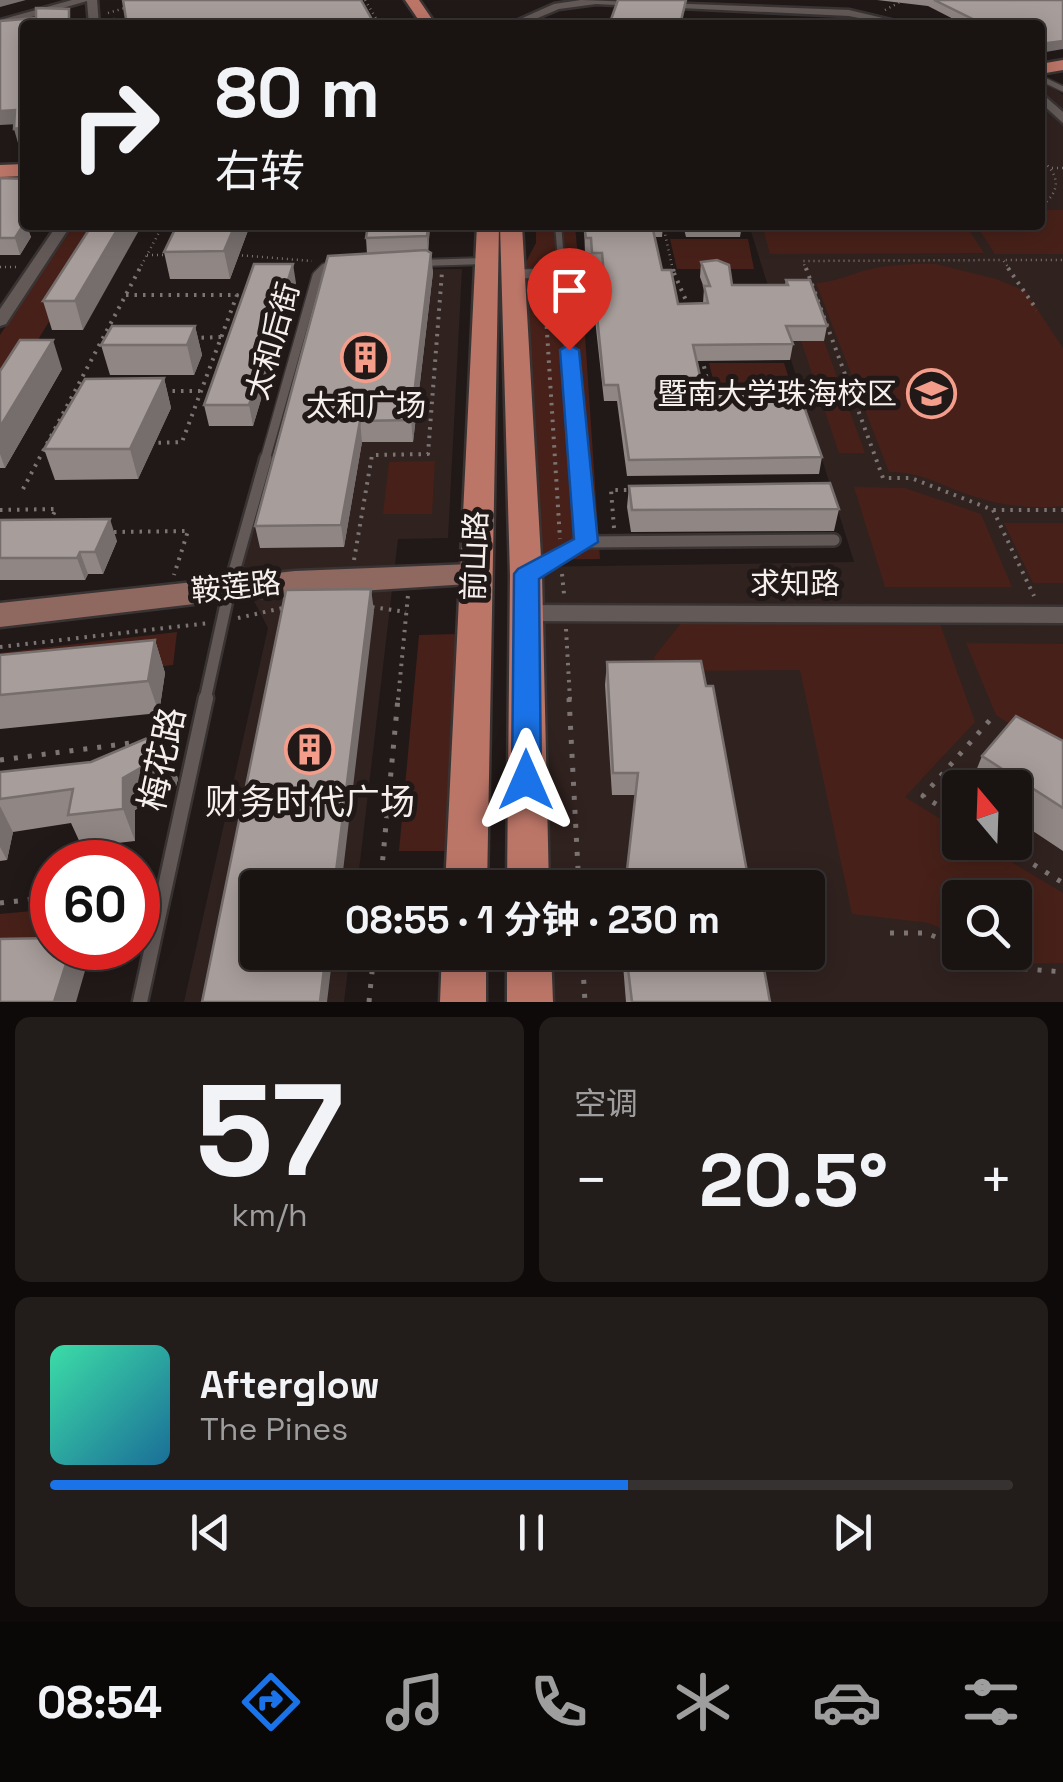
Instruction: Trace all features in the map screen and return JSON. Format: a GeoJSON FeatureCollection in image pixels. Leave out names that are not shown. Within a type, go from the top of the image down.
{"type":"FeatureCollection","features":[{"type":"Feature","properties":{"kind":"main road","name":"前山路"},"geometry":{"type":"LineString","coordinates":[[489,230],[499,268],[526,574],[528,870]]}},
{"type":"Feature","properties":{"kind":"main road","name":"前山路"},"geometry":{"type":"LineString","coordinates":[[466,870],[474,575],[499,268],[510,230]]}},
{"type":"Feature","properties":{"kind":"main road"},"geometry":{"type":"LineString","coordinates":[[499,268],[528,241],[528,230]]}},
{"type":"Feature","properties":{"kind":"main road"},"geometry":{"type":"LineString","coordinates":[[463,1002],[464,970]]}},
{"type":"Feature","properties":{"kind":"main road"},"geometry":{"type":"LineString","coordinates":[[530,970],[530,1002]]}},
{"type":"Feature","properties":{"kind":"street"},"geometry":{"type":"LineString","coordinates":[[0,23],[83,0]]}},
{"type":"Feature","properties":{"kind":"street"},"geometry":{"type":"LineString","coordinates":[[92,0],[94,20]]}},
{"type":"Feature","properties":{"kind":"street"},"geometry":{"type":"LineString","coordinates":[[524,20],[557,6],[596,1],[849,13],[883,20]]}},
{"type":"Feature","properties":{"kind":"street"},"geometry":{"type":"LineString","coordinates":[[1045,101],[1063,119]]}},
{"type":"Feature","properties":{"kind":"street"},"geometry":{"type":"LineString","coordinates":[[0,321],[61,230]]}},
{"type":"Feature","properties":{"kind":"street","name":"鞍莲路"},"geometry":{"type":"LineString","coordinates":[[0,615],[230,586],[356,592],[410,576],[474,575]]}},
{"type":"Feature","properties":{"kind":"street","name":"求知路"},"geometry":{"type":"LineString","coordinates":[[527,614],[1053,615]]}},
{"type":"Feature","properties":{"kind":"lane"},"geometry":{"type":"LineString","coordinates":[[558,230],[586,542]]}},
{"type":"Feature","properties":{"kind":"lane"},"geometry":{"type":"LineString","coordinates":[[404,263],[443,262],[562,273]]}},
{"type":"Feature","properties":{"kind":"lane","name":"太和后街"},"geometry":{"type":"LineString","coordinates":[[230,586],[317,276],[326,267],[345,264]]}},
{"type":"Feature","properties":{"kind":"lane"},"geometry":{"type":"LineString","coordinates":[[526,574],[586,542],[834,540]]}},
{"type":"Feature","properties":{"kind":"lane","name":"梅花路"},"geometry":{"type":"LineString","coordinates":[[140,1002],[230,586]]}},
{"type":"Feature","properties":{"kind":"path"},"geometry":{"type":"LineString","coordinates":[[899,2],[904,0]]}},
{"type":"Feature","properties":{"kind":"path"},"geometry":{"type":"LineString","coordinates":[[94,20],[140,7]]}},
{"type":"Feature","properties":{"kind":"path"},"geometry":{"type":"LineString","coordinates":[[1045,163],[1061,186],[1054,199],[1045,204]]}},
{"type":"Feature","properties":{"kind":"path"},"geometry":{"type":"LineString","coordinates":[[1052,168],[1063,168]]}},
{"type":"Feature","properties":{"kind":"path"},"geometry":{"type":"LineString","coordinates":[[23,488],[160,230]]}},
{"type":"Feature","properties":{"kind":"path"},"geometry":{"type":"LineString","coordinates":[[664,230],[674,273],[690,311],[673,308]]}},
{"type":"Feature","properties":{"kind":"path"},"geometry":{"type":"LineString","coordinates":[[147,255],[182,255]]}},
{"type":"Feature","properties":{"kind":"path"},"geometry":{"type":"LineString","coordinates":[[235,256],[308,259],[326,267]]}},
{"type":"Feature","properties":{"kind":"path"},"geometry":{"type":"LineString","coordinates":[[1004,260],[1038,310]]}},
{"type":"Feature","properties":{"kind":"path"},"geometry":{"type":"LineString","coordinates":[[1063,260],[802,261],[884,478],[911,478],[993,510],[1063,510]]}},
{"type":"Feature","properties":{"kind":"path"},"geometry":{"type":"LineString","coordinates":[[406,612],[356,592],[372,455],[428,454],[443,262]]}},
{"type":"Feature","properties":{"kind":"path"},"geometry":{"type":"LineString","coordinates":[[562,273],[618,273]]}},
{"type":"Feature","properties":{"kind":"path"},"geometry":{"type":"LineString","coordinates":[[656,273],[674,273]]}},
{"type":"Feature","properties":{"kind":"path"},"geometry":{"type":"LineString","coordinates":[[126,295],[237,295],[182,442],[144,443]]}},
{"type":"Feature","properties":{"kind":"path"},"geometry":{"type":"LineString","coordinates":[[182,338],[221,338]]}},
{"type":"Feature","properties":{"kind":"path"},"geometry":{"type":"LineString","coordinates":[[699,347],[711,396]]}},
{"type":"Feature","properties":{"kind":"path"},"geometry":{"type":"LineString","coordinates":[[708,386],[725,386]]}},
{"type":"Feature","properties":{"kind":"path"},"geometry":{"type":"LineString","coordinates":[[75,391],[93,391]]}},
{"type":"Feature","properties":{"kind":"path"},"geometry":{"type":"LineString","coordinates":[[147,392],[201,392]]}},
{"type":"Feature","properties":{"kind":"path"},"geometry":{"type":"LineString","coordinates":[[616,542],[611,490],[648,490]]}},
{"type":"Feature","properties":{"kind":"path"},"geometry":{"type":"LineString","coordinates":[[0,510],[56,509],[43,534]]}},
{"type":"Feature","properties":{"kind":"path"},"geometry":{"type":"LineString","coordinates":[[993,510],[1053,615]]}},
{"type":"Feature","properties":{"kind":"path"},"geometry":{"type":"LineString","coordinates":[[98,533],[188,532],[174,576]]}},
{"type":"Feature","properties":{"kind":"path"},"geometry":{"type":"LineString","coordinates":[[382,870],[410,576]]}},
{"type":"Feature","properties":{"kind":"path"},"geometry":{"type":"LineString","coordinates":[[0,647],[222,621],[288,607]]}},
{"type":"Feature","properties":{"kind":"path"},"geometry":{"type":"LineString","coordinates":[[946,770],[990,720]]}},
{"type":"Feature","properties":{"kind":"path"},"geometry":{"type":"LineString","coordinates":[[158,740],[198,735]]}},
{"type":"Feature","properties":{"kind":"path"},"geometry":{"type":"LineString","coordinates":[[0,760],[138,742]]}},
{"type":"Feature","properties":{"kind":"path"},"geometry":{"type":"LineString","coordinates":[[942,774],[923,796],[942,808]]}},
{"type":"Feature","properties":{"kind":"path"},"geometry":{"type":"LineString","coordinates":[[1027,860],[1063,883]]}},
{"type":"Feature","properties":{"kind":"path"},"geometry":{"type":"LineString","coordinates":[[0,903],[30,900]]}},
{"type":"Feature","properties":{"kind":"path"},"geometry":{"type":"LineString","coordinates":[[890,933],[912,930],[942,937]]}},
{"type":"Feature","properties":{"kind":"path"},"geometry":{"type":"LineString","coordinates":[[1032,969],[1063,972]]}},
{"type":"Feature","properties":{"kind":"path"},"geometry":{"type":"LineString","coordinates":[[369,1002],[372,970]]}},
{"type":"Feature","properties":{"kind":"path"},"geometry":{"type":"LineString","coordinates":[[583,970],[585,1002]]}},
{"type":"Feature","properties":{"kind":"shaded area","name":"暨南大学珠海校区"},"geometry":{"type":"Polygon","coordinates":[[[1045,82],[1063,95],[1063,1002],[531,1002],[530,970],[825,970],[825,870],[529,870],[527,567],[854,562],[751,230],[1045,230],[1045,82]]]}},
{"type":"Feature","properties":{"kind":"shaded area"},"geometry":{"type":"Polygon","coordinates":[[[1045,210],[1063,210],[1063,254],[995,254],[979,230],[1045,230],[1045,210]]]}},
{"type":"Feature","properties":{"kind":"shaded area"},"geometry":{"type":"Polygon","coordinates":[[[69,230],[105,230],[0,402],[0,335],[69,230]]]}},
{"type":"Feature","properties":{"kind":"shaded area"},"geometry":{"type":"Polygon","coordinates":[[[536,230],[575,230],[579,270],[521,271],[536,243],[536,230]]]}},
{"type":"Feature","properties":{"kind":"shaded area"},"geometry":{"type":"Polygon","coordinates":[[[763,230],[969,230],[984,253],[770,254],[763,230]]]}},
{"type":"Feature","properties":{"kind":"shaded area"},"geometry":{"type":"Polygon","coordinates":[[[670,239],[748,239],[754,269],[677,269],[670,239]]]}},
{"type":"Feature","properties":{"kind":"shaded area"},"geometry":{"type":"Polygon","coordinates":[[[936,264],[996,279],[1025,291],[1063,348],[1063,506],[995,502],[923,477],[889,472],[816,283],[881,267],[936,264]]]}},
{"type":"Feature","properties":{"kind":"shaded area"},"geometry":{"type":"Polygon","coordinates":[[[462,269],[448,538],[398,539],[359,870],[240,870],[240,970],[348,970],[344,1002],[184,1002],[268,628],[241,576],[326,270],[462,269]]]}},
{"type":"Feature","properties":{"kind":"shaded area"},"geometry":{"type":"Polygon","coordinates":[[[581,276],[600,559],[531,560],[517,277],[581,276]]]}},
{"type":"Feature","properties":{"kind":"shaded area"},"geometry":{"type":"Polygon","coordinates":[[[801,341],[824,341],[865,453],[839,453],[801,341]]]}},
{"type":"Feature","properties":{"kind":"shaded area"},"geometry":{"type":"Polygon","coordinates":[[[709,363],[784,363],[790,382],[714,383],[709,363]]]}},
{"type":"Feature","properties":{"kind":"shaded area"},"geometry":{"type":"Polygon","coordinates":[[[435,461],[432,514],[383,514],[389,462],[435,461]]]}},
{"type":"Feature","properties":{"kind":"shaded area"},"geometry":{"type":"Polygon","coordinates":[[[854,487],[905,488],[981,514],[1012,587],[885,587],[854,487]]]}},
{"type":"Feature","properties":{"kind":"shaded area"},"geometry":{"type":"Polygon","coordinates":[[[1004,523],[1063,523],[1063,583],[1033,583],[1004,523]]]}},
{"type":"Feature","properties":{"kind":"shaded area"},"geometry":{"type":"Polygon","coordinates":[[[939,621],[975,722],[905,797],[942,820],[942,860],[1008,860],[1063,893],[1063,963],[1032,964],[1032,880],[942,880],[942,929],[929,923],[852,914],[800,670],[656,671],[654,657],[682,622],[939,621]]]}},
{"type":"Feature","properties":{"kind":"shaded area"},"geometry":{"type":"Polygon","coordinates":[[[177,632],[173,665],[0,684],[0,653],[177,632]]]}},
{"type":"Feature","properties":{"kind":"shaded area"},"geometry":{"type":"Polygon","coordinates":[[[458,634],[445,851],[399,851],[419,635],[458,634]]]}},
{"type":"Feature","properties":{"kind":"shaded area"},"geometry":{"type":"Polygon","coordinates":[[[966,643],[1063,644],[1063,759],[996,715],[966,643]]]}},
{"type":"Feature","properties":{"kind":"shaded area"},"geometry":{"type":"Polygon","coordinates":[[[30,911],[30,956],[0,959],[0,914],[30,911]]]}},
{"type":"Feature","properties":{"kind":"building"},"geometry":{"type":"Polygon","coordinates":[[[123,0],[361,0],[372,20],[126,20],[123,0]]]}},
{"type":"Feature","properties":{"kind":"building"},"geometry":{"type":"Polygon","coordinates":[[[618,0],[686,0],[681,20],[611,20],[618,0]]]}},
{"type":"Feature","properties":{"kind":"building"},"geometry":{"type":"Polygon","coordinates":[[[934,0],[1063,0],[1063,41],[1045,43],[1045,20],[975,20],[934,0]]]}},
{"type":"Feature","properties":{"kind":"building"},"geometry":{"type":"Polygon","coordinates":[[[36,8],[69,9],[69,20],[20,20],[20,128],[14,129],[15,110],[0,111],[0,21],[36,18],[36,8]]]}},
{"type":"Feature","properties":{"kind":"building"},"geometry":{"type":"Polygon","coordinates":[[[0,178],[20,179],[20,230],[15,238],[0,238],[0,178]]]}},
{"type":"Feature","properties":{"kind":"building"},"geometry":{"type":"Polygon","coordinates":[[[89,230],[117,230],[75,301],[43,301],[89,230]]]}},
{"type":"Feature","properties":{"kind":"building"},"geometry":{"type":"Polygon","coordinates":[[[175,230],[233,230],[224,251],[164,252],[175,230]]]}},
{"type":"Feature","properties":{"kind":"building"},"geometry":{"type":"Polygon","coordinates":[[[367,230],[428,230],[427,236],[366,238],[367,230]]]}},
{"type":"Feature","properties":{"kind":"building"},"geometry":{"type":"Polygon","coordinates":[[[585,230],[653,230],[662,270],[671,270],[678,304],[708,303],[704,286],[710,286],[701,262],[717,260],[729,265],[732,285],[788,285],[786,280],[810,280],[827,326],[786,326],[793,344],[693,345],[702,385],[796,384],[822,457],[629,460],[618,385],[604,385],[594,286],[605,286],[602,253],[592,253],[591,238],[586,238],[585,230]]]}},
{"type":"Feature","properties":{"kind":"building","name":"太和广场"},"geometry":{"type":"Polygon","coordinates":[[[426,250],[431,253],[411,420],[360,421],[341,525],[255,526],[328,256],[426,250]]]}},
{"type":"Feature","properties":{"kind":"building"},"geometry":{"type":"Polygon","coordinates":[[[254,264],[293,264],[249,405],[204,405],[254,264]]]}},
{"type":"Feature","properties":{"kind":"building"},"geometry":{"type":"Polygon","coordinates":[[[112,326],[195,326],[187,345],[101,345],[112,326]]]}},
{"type":"Feature","properties":{"kind":"building"},"geometry":{"type":"Polygon","coordinates":[[[20,340],[53,340],[0,427],[0,371],[20,340]]]}},
{"type":"Feature","properties":{"kind":"building"},"geometry":{"type":"Polygon","coordinates":[[[164,378],[130,449],[44,449],[85,379],[164,378]]]}},
{"type":"Feature","properties":{"kind":"building"},"geometry":{"type":"Polygon","coordinates":[[[830,483],[839,509],[632,510],[629,486],[830,483]]]}},
{"type":"Feature","properties":{"kind":"building"},"geometry":{"type":"Polygon","coordinates":[[[110,519],[95,552],[80,552],[77,558],[0,558],[0,520],[110,519]]]}},
{"type":"Feature","properties":{"kind":"building","name":"财务时代广场"},"geometry":{"type":"Polygon","coordinates":[[[371,589],[336,870],[240,870],[240,970],[324,970],[320,1002],[202,1002],[286,590],[371,589]]]}},
{"type":"Feature","properties":{"kind":"building"},"geometry":{"type":"Polygon","coordinates":[[[155,640],[148,681],[0,695],[0,655],[155,640]]]}},
{"type":"Feature","properties":{"kind":"building"},"geometry":{"type":"Polygon","coordinates":[[[701,661],[706,686],[713,686],[747,870],[627,870],[638,773],[613,773],[607,662],[701,661]]]}},
{"type":"Feature","properties":{"kind":"building"},"geometry":{"type":"Polygon","coordinates":[[[1016,716],[1063,741],[1063,808],[1032,788],[1032,770],[1004,770],[982,756],[1016,716]]]}},
{"type":"Feature","properties":{"kind":"building"},"geometry":{"type":"Polygon","coordinates":[[[159,733],[167,747],[165,754],[123,778],[123,809],[68,815],[73,789],[0,799],[0,772],[91,762],[159,733]]]}},
{"type":"Feature","properties":{"kind":"building"},"geometry":{"type":"Polygon","coordinates":[[[30,938],[30,970],[64,970],[54,1002],[0,1002],[0,939],[30,938]]]}},
{"type":"Feature","properties":{"kind":"building"},"geometry":{"type":"Polygon","coordinates":[[[628,970],[764,970],[770,1002],[632,1002],[628,970]]]}},
{"type":"Feature","properties":{"kind":"place","name":"太和广场"},"geometry":{"type":"Point","coordinates":[366,357]}},
{"type":"Feature","properties":{"kind":"place","name":"暨南大学珠海校区"},"geometry":{"type":"Point","coordinates":[932,394]}},
{"type":"Feature","properties":{"kind":"place","name":"财务时代广场"},"geometry":{"type":"Point","coordinates":[310,750]}},
{"type":"Feature","properties":{"kind":"route"},"geometry":{"type":"LineString","coordinates":[[526,780],[526,574],[586,542],[569,350]]}}]}
